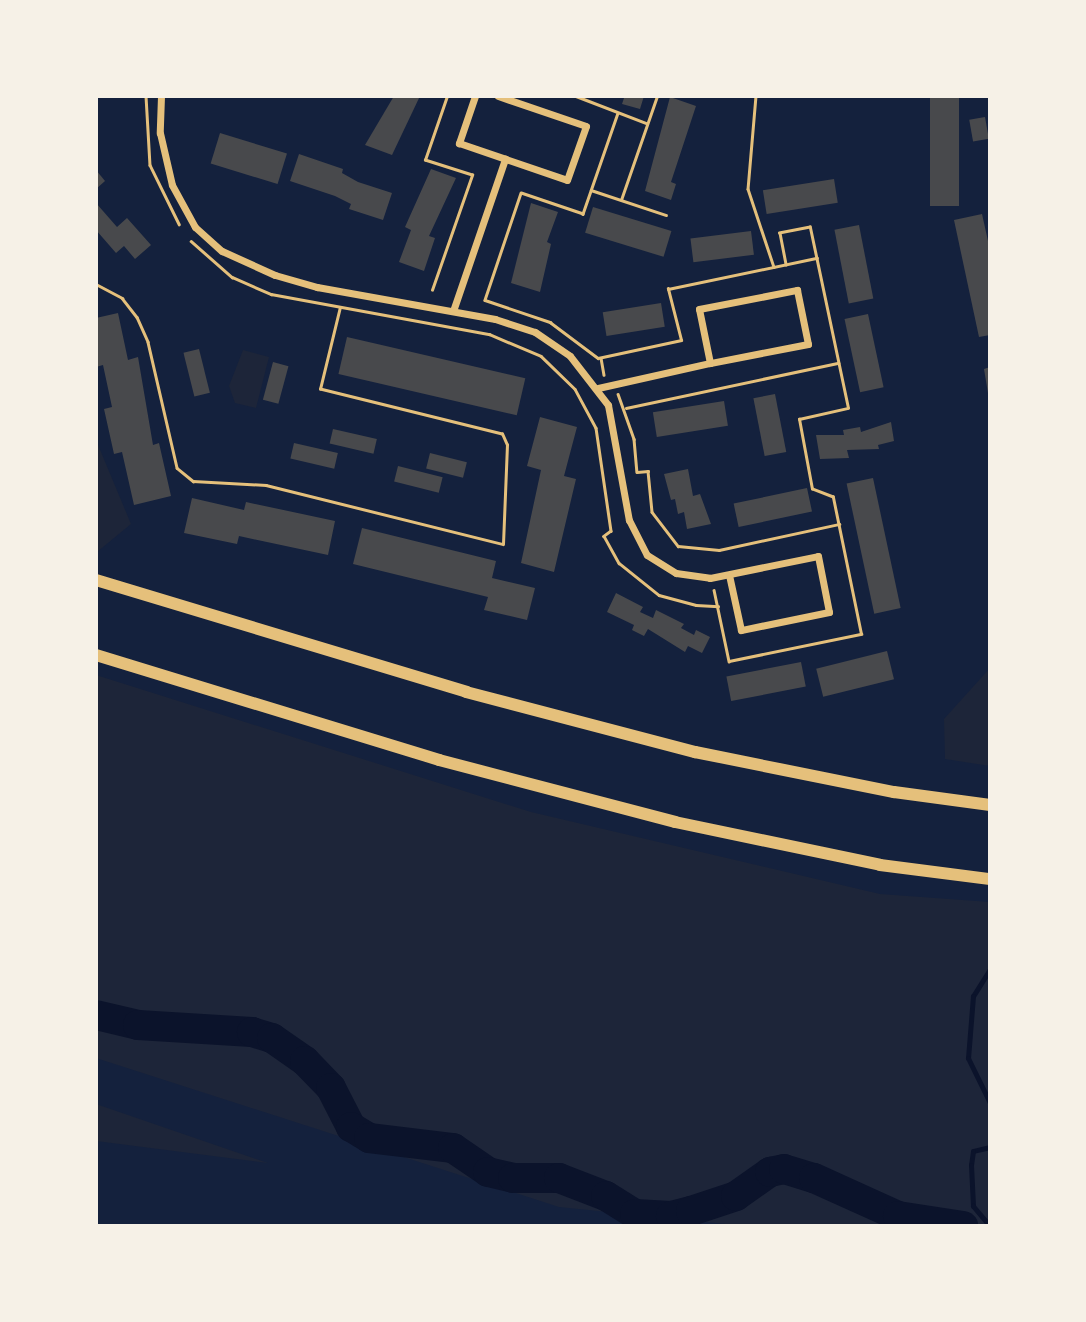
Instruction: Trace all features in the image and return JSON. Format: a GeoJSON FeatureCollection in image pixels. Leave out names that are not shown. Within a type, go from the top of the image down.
{"type":"FeatureCollection","features":[{"type":"Feature","properties":{"kind":"main road"},"geometry":{"type":"LineString","coordinates":[[96,580],[466,692],[695,752],[894,792],[990,805]]}},
{"type":"Feature","properties":{"kind":"main road"},"geometry":{"type":"LineString","coordinates":[[96,655],[426,756],[675,822],[880,865],[990,879]]}},
{"type":"Feature","properties":{"kind":"street"},"geometry":{"type":"LineString","coordinates":[[161,96],[160,133],[172,184],[195,227],[222,251],[275,275],[317,287],[517,324],[535,332],[570,356],[598,388],[614,423],[636,538],[662,567],[710,578],[818,556],[830,612],[741,630],[729,575]]}},
{"type":"Feature","properties":{"kind":"street"},"geometry":{"type":"LineString","coordinates":[[475,96],[459,144],[567,180],[586,126],[498,96]]}},
{"type":"Feature","properties":{"kind":"street"},"geometry":{"type":"LineString","coordinates":[[453,311],[505,159]]}},
{"type":"Feature","properties":{"kind":"street"},"geometry":{"type":"LineString","coordinates":[[598,388],[808,344],[797,290],[699,309],[710,363]]}},
{"type":"Feature","properties":{"kind":"path"},"geometry":{"type":"LineString","coordinates":[[146,96],[145,138],[155,181],[176,223],[201,253],[250,286],[290,300],[340,307],[508,340],[555,366],[580,396],[596,428],[611,531],[604,536],[620,563],[659,595],[696,605],[718,606]]}},
{"type":"Feature","properties":{"kind":"path"},"geometry":{"type":"LineString","coordinates":[[432,290],[472,175],[425,160],[447,96]]}},
{"type":"Feature","properties":{"kind":"path"},"geometry":{"type":"LineString","coordinates":[[576,96],[648,123]]}},
{"type":"Feature","properties":{"kind":"path"},"geometry":{"type":"LineString","coordinates":[[621,200],[657,96]]}},
{"type":"Feature","properties":{"kind":"path"},"geometry":{"type":"LineString","coordinates":[[710,96],[756,96],[748,189],[774,267]]}},
{"type":"Feature","properties":{"kind":"path"},"geometry":{"type":"LineString","coordinates":[[618,113],[583,214],[521,192],[485,300],[550,322],[601,358],[681,341],[668,289],[817,258]]}},
{"type":"Feature","properties":{"kind":"path"},"geometry":{"type":"LineString","coordinates":[[591,190],[666,215]]}},
{"type":"Feature","properties":{"kind":"path"},"geometry":{"type":"LineString","coordinates":[[710,578],[729,661],[861,634],[833,497],[812,489],[799,419],[848,408],[810,227],[780,233],[786,264]]}},
{"type":"Feature","properties":{"kind":"path"},"geometry":{"type":"LineString","coordinates":[[96,284],[121,298],[137,317],[148,342],[177,468],[194,481],[266,485],[503,544],[507,445],[502,434],[320,389],[340,307]]}},
{"type":"Feature","properties":{"kind":"path"},"geometry":{"type":"LineString","coordinates":[[601,358],[600,370],[625,408],[637,472],[648,471],[652,512],[678,546],[719,550],[839,524]]}},
{"type":"Feature","properties":{"kind":"path"},"geometry":{"type":"LineString","coordinates":[[625,408],[838,363]]}},
{"type":"Feature","properties":{"kind":"shaded area"},"geometry":{"type":"Polygon","coordinates":[[[243,350],[269,357],[256,408],[235,403],[229,386],[243,350]]]}},
{"type":"Feature","properties":{"kind":"shaded area"},"geometry":{"type":"Polygon","coordinates":[[[96,440],[131,524],[97,552],[96,551],[96,440]]]}},
{"type":"Feature","properties":{"kind":"shaded area"},"geometry":{"type":"Polygon","coordinates":[[[990,668],[990,766],[945,759],[944,719],[990,668]]]}},
{"type":"Feature","properties":{"kind":"shaded area"},"geometry":{"type":"Polygon","coordinates":[[[96,675],[531,812],[880,894],[990,902],[990,1226],[745,1226],[559,1207],[96,1058],[96,675]]]}},
{"type":"Feature","properties":{"kind":"shaded area"},"geometry":{"type":"Polygon","coordinates":[[[96,1104],[268,1163],[96,1141],[96,1104]]]}},
{"type":"Feature","properties":{"kind":"building"},"geometry":{"type":"Polygon","coordinates":[[[394,96],[420,96],[392,155],[365,145],[394,96]]]}},
{"type":"Feature","properties":{"kind":"building"},"geometry":{"type":"Polygon","coordinates":[[[619,96],[644,96],[640,109],[622,104],[624,98],[619,96]]]}},
{"type":"Feature","properties":{"kind":"building"},"geometry":{"type":"Polygon","coordinates":[[[930,96],[959,96],[959,206],[930,206],[930,96]]]}},
{"type":"Feature","properties":{"kind":"building"},"geometry":{"type":"Polygon","coordinates":[[[670,97],[696,106],[671,182],[676,184],[671,200],[645,191],[670,97]]]}},
{"type":"Feature","properties":{"kind":"building"},"geometry":{"type":"Polygon","coordinates":[[[985,117],[989,139],[973,141],[969,120],[985,117]]]}},
{"type":"Feature","properties":{"kind":"building"},"geometry":{"type":"Polygon","coordinates":[[[220,133],[287,153],[278,184],[211,164],[220,133]]]}},
{"type":"Feature","properties":{"kind":"building"},"geometry":{"type":"Polygon","coordinates":[[[299,154],[343,169],[342,173],[358,182],[392,193],[383,220],[349,209],[351,204],[335,196],[290,181],[299,154]]]}},
{"type":"Feature","properties":{"kind":"building"},"geometry":{"type":"Polygon","coordinates":[[[431,169],[456,178],[429,236],[435,238],[424,271],[399,262],[411,230],[405,227],[431,169]]]}},
{"type":"Feature","properties":{"kind":"building"},"geometry":{"type":"Polygon","coordinates":[[[96,170],[105,181],[96,189],[96,170]]]}},
{"type":"Feature","properties":{"kind":"building"},"geometry":{"type":"Polygon","coordinates":[[[834,179],[838,203],[767,214],[763,190],[834,179]]]}},
{"type":"Feature","properties":{"kind":"building"},"geometry":{"type":"Polygon","coordinates":[[[96,203],[117,227],[127,218],[151,245],[135,259],[124,246],[116,253],[96,230],[96,203]]]}},
{"type":"Feature","properties":{"kind":"building"},"geometry":{"type":"Polygon","coordinates":[[[531,203],[558,212],[547,242],[551,244],[540,292],[511,283],[531,203]]]}},
{"type":"Feature","properties":{"kind":"building"},"geometry":{"type":"Polygon","coordinates":[[[593,207],[671,231],[664,257],[585,233],[593,207]]]}},
{"type":"Feature","properties":{"kind":"building"},"geometry":{"type":"Polygon","coordinates":[[[982,214],[990,250],[990,335],[979,337],[954,220],[982,214]]]}},
{"type":"Feature","properties":{"kind":"building"},"geometry":{"type":"Polygon","coordinates":[[[859,225],[873,299],[849,303],[834,230],[859,225]]]}},
{"type":"Feature","properties":{"kind":"building"},"geometry":{"type":"Polygon","coordinates":[[[751,231],[754,255],[693,262],[690,238],[751,231]]]}},
{"type":"Feature","properties":{"kind":"building"},"geometry":{"type":"Polygon","coordinates":[[[661,303],[665,327],[606,336],[603,312],[661,303]]]}},
{"type":"Feature","properties":{"kind":"building"},"geometry":{"type":"Polygon","coordinates":[[[118,313],[128,360],[138,357],[153,445],[159,443],[171,496],[134,505],[122,452],[114,454],[104,409],[112,407],[103,365],[96,367],[96,318],[118,313]]]}},
{"type":"Feature","properties":{"kind":"building"},"geometry":{"type":"Polygon","coordinates":[[[868,314],[884,387],[860,392],[845,319],[868,314]]]}},
{"type":"Feature","properties":{"kind":"building"},"geometry":{"type":"Polygon","coordinates":[[[347,337],[525,378],[517,415],[338,374],[347,337]]]}},
{"type":"Feature","properties":{"kind":"building"},"geometry":{"type":"Polygon","coordinates":[[[199,349],[210,393],[194,397],[183,353],[199,349]]]}},
{"type":"Feature","properties":{"kind":"building"},"geometry":{"type":"Polygon","coordinates":[[[273,362],[288,366],[278,404],[263,400],[273,362]]]}},
{"type":"Feature","properties":{"kind":"building"},"geometry":{"type":"Polygon","coordinates":[[[990,367],[990,392],[988,393],[984,369],[990,367]]]}},
{"type":"Feature","properties":{"kind":"building"},"geometry":{"type":"Polygon","coordinates":[[[775,394],[786,452],[765,456],[753,398],[775,394]]]}},
{"type":"Feature","properties":{"kind":"building"},"geometry":{"type":"Polygon","coordinates":[[[724,401],[728,426],[657,437],[653,412],[724,401]]]}},
{"type":"Feature","properties":{"kind":"building"},"geometry":{"type":"Polygon","coordinates":[[[540,417],[577,427],[564,476],[576,479],[554,572],[521,563],[541,470],[527,466],[540,417]]]}},
{"type":"Feature","properties":{"kind":"building"},"geometry":{"type":"Polygon","coordinates":[[[891,422],[894,441],[878,445],[879,449],[847,450],[849,458],[820,459],[816,435],[844,435],[843,430],[860,427],[861,432],[891,422]]]}},
{"type":"Feature","properties":{"kind":"building"},"geometry":{"type":"Polygon","coordinates":[[[333,429],[377,439],[373,454],[330,444],[333,429]]]}},
{"type":"Feature","properties":{"kind":"building"},"geometry":{"type":"Polygon","coordinates":[[[294,443],[338,453],[334,469],[290,459],[294,443]]]}},
{"type":"Feature","properties":{"kind":"building"},"geometry":{"type":"Polygon","coordinates":[[[430,453],[467,462],[463,478],[426,469],[430,453]]]}},
{"type":"Feature","properties":{"kind":"building"},"geometry":{"type":"Polygon","coordinates":[[[398,466],[443,477],[439,493],[394,482],[398,466]]]}},
{"type":"Feature","properties":{"kind":"building"},"geometry":{"type":"Polygon","coordinates":[[[688,469],[693,496],[700,494],[711,524],[687,529],[684,512],[678,514],[675,499],[671,500],[664,474],[688,469]]]}},
{"type":"Feature","properties":{"kind":"building"},"geometry":{"type":"Polygon","coordinates":[[[873,478],[901,608],[874,614],[847,484],[873,478]]]}},
{"type":"Feature","properties":{"kind":"building"},"geometry":{"type":"Polygon","coordinates":[[[807,488],[812,511],[739,527],[734,504],[807,488]]]}},
{"type":"Feature","properties":{"kind":"building"},"geometry":{"type":"Polygon","coordinates":[[[192,498],[244,510],[246,502],[335,521],[328,555],[239,536],[237,544],[184,533],[192,498]]]}},
{"type":"Feature","properties":{"kind":"building"},"geometry":{"type":"Polygon","coordinates":[[[362,528],[496,561],[492,578],[535,588],[527,620],[484,610],[488,597],[353,564],[362,528]]]}},
{"type":"Feature","properties":{"kind":"building"},"geometry":{"type":"Polygon","coordinates":[[[616,593],[643,607],[640,612],[653,618],[656,610],[684,624],[681,628],[694,635],[696,630],[710,637],[702,653],[688,646],[685,652],[648,629],[644,636],[632,630],[634,625],[607,612],[616,593]]]}},
{"type":"Feature","properties":{"kind":"building"},"geometry":{"type":"Polygon","coordinates":[[[887,651],[894,679],[823,697],[816,669],[887,651]]]}},
{"type":"Feature","properties":{"kind":"building"},"geometry":{"type":"Polygon","coordinates":[[[801,662],[806,687],[731,701],[726,677],[801,662]]]}},
{"type":"Feature","properties":{"kind":"waterway"},"geometry":{"type":"LineString","coordinates":[[990,969],[973,996],[968,1058],[990,1103]]}},
{"type":"Feature","properties":{"kind":"waterway"},"geometry":{"type":"LineString","coordinates":[[96,1015],[138,1025],[252,1032],[272,1038],[305,1061],[331,1088],[351,1127],[369,1138],[453,1148],[488,1172],[513,1178],[559,1178],[606,1196],[635,1214],[671,1216],[691,1211],[736,1196],[770,1172],[784,1169],[814,1178],[898,1216],[963,1226]]}},
{"type":"Feature","properties":{"kind":"waterway"},"geometry":{"type":"LineString","coordinates":[[990,1147],[973,1151],[971,1165],[973,1206],[990,1226]]}}]}
